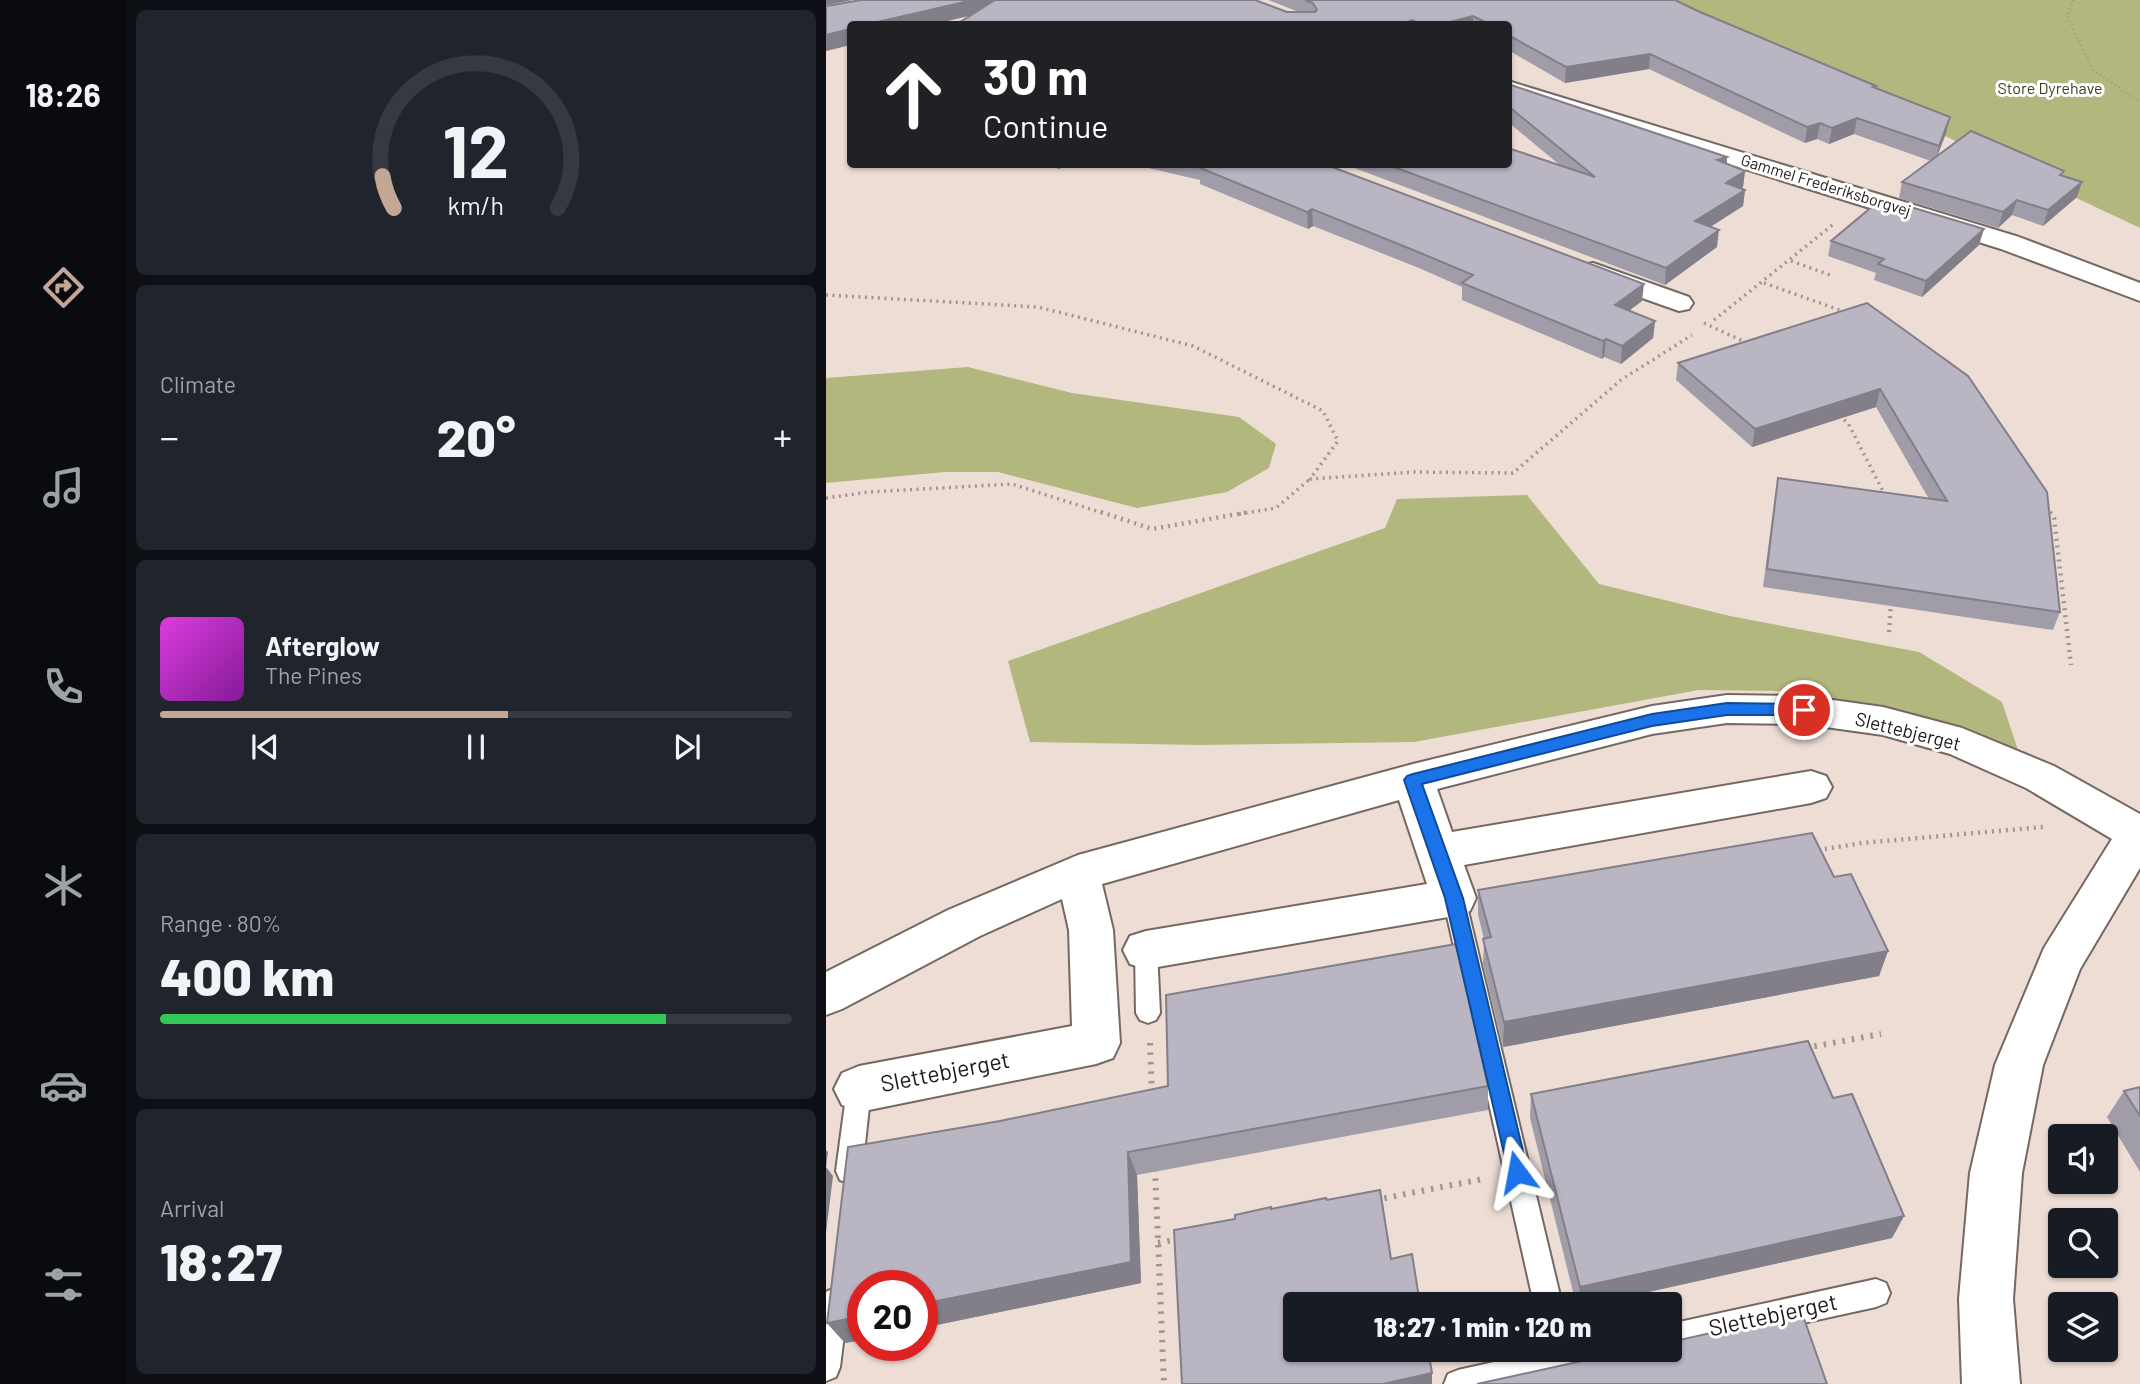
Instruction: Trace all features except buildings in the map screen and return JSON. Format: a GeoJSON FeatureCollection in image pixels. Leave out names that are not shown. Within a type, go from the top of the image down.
{"type":"FeatureCollection","features":[{"type":"Feature","properties":{"kind":"street","name":"Gammel Frederiksborgvej"},"geometry":{"type":"LineString","coordinates":[[1512,89],[2010,243],[2140,293]]}},
{"type":"Feature","properties":{"kind":"street"},"geometry":{"type":"LineString","coordinates":[[1565,260],[1679,303]]}},
{"type":"Feature","properties":{"kind":"street","name":"Slettebjerget"},"geometry":{"type":"LineString","coordinates":[[826,995],[964,923],[1078,873],[1413,780],[1652,720],[1727,709],[1804,710],[1883,721],[1962,743],[2040,777],[2139,832],[2060,962],[2019,1065],[1996,1173],[1986,1299],[1991,1384]]}},
{"type":"Feature","properties":{"kind":"street"},"geometry":{"type":"LineString","coordinates":[[1146,950],[1454,898],[1413,780]]}},
{"type":"Feature","properties":{"kind":"street"},"geometry":{"type":"LineString","coordinates":[[1438,852],[1811,787]]}},
{"type":"Feature","properties":{"kind":"street","name":"Slettebjerget"},"geometry":{"type":"LineString","coordinates":[[859,1089],[1097,1043],[1091,930],[1078,873]]}},
{"type":"Feature","properties":{"kind":"lane"},"geometry":{"type":"LineString","coordinates":[[1454,898],[1545,1292]]}},
{"type":"Feature","properties":{"kind":"lane"},"geometry":{"type":"LineString","coordinates":[[1146,950],[1148,1013]]}},
{"type":"Feature","properties":{"kind":"lane","name":"Slettebjerget"},"geometry":{"type":"LineString","coordinates":[[847,1191],[859,1089]]}},
{"type":"Feature","properties":{"kind":"lane"},"geometry":{"type":"LineString","coordinates":[[826,1367],[837,1272]]}},
{"type":"Feature","properties":{"kind":"lane","name":"Slettebjerget"},"geometry":{"type":"LineString","coordinates":[[1682,1335],[1876,1293]]}},
{"type":"Feature","properties":{"kind":"lane"},"geometry":{"type":"LineString","coordinates":[[1458,1384],[1535,1362]]}},
{"type":"Feature","properties":{"kind":"path"},"geometry":{"type":"LineString","coordinates":[[2073,0],[2067,16],[2093,70],[2140,102]]}},
{"type":"Feature","properties":{"kind":"path"},"geometry":{"type":"LineString","coordinates":[[1310,479],[1414,472],[1513,473],[1621,380],[1707,326],[1867,197]]}},
{"type":"Feature","properties":{"kind":"path"},"geometry":{"type":"LineString","coordinates":[[1790,260],[1830,275]]}},
{"type":"Feature","properties":{"kind":"path"},"geometry":{"type":"LineString","coordinates":[[1763,282],[1853,315]]}},
{"type":"Feature","properties":{"kind":"path"},"geometry":{"type":"LineString","coordinates":[[826,295],[1038,307],[1193,345],[1323,411],[1338,441],[1310,479],[1276,508],[1152,529],[1012,484],[869,492],[826,498]]}},
{"type":"Feature","properties":{"kind":"path"},"geometry":{"type":"LineString","coordinates":[[1679,303],[1707,326],[1746,342],[1756,351]]}},
{"type":"Feature","properties":{"kind":"path"},"geometry":{"type":"LineString","coordinates":[[1838,415],[1848,423],[1890,504]]}},
{"type":"Feature","properties":{"kind":"path"},"geometry":{"type":"LineString","coordinates":[[2046,507],[2054,518],[2071,665]]}},
{"type":"Feature","properties":{"kind":"path"},"geometry":{"type":"LineString","coordinates":[[1889,632],[1891,593]]}},
{"type":"Feature","properties":{"kind":"path"},"geometry":{"type":"LineString","coordinates":[[1808,852],[1862,843],[2069,825],[2095,808]]}},
{"type":"Feature","properties":{"kind":"path"},"geometry":{"type":"LineString","coordinates":[[1148,1013],[1152,1108]]}},
{"type":"Feature","properties":{"kind":"path"},"geometry":{"type":"LineString","coordinates":[[1800,1049],[1881,1034]]}},
{"type":"Feature","properties":{"kind":"path"},"geometry":{"type":"LineString","coordinates":[[1155,1162],[1164,1384]]}},
{"type":"Feature","properties":{"kind":"path"},"geometry":{"type":"LineString","coordinates":[[1371,1201],[1517,1172]]}},
{"type":"Feature","properties":{"kind":"path"},"geometry":{"type":"LineString","coordinates":[[1158,1243],[1185,1238]]}},
{"type":"Feature","properties":{"kind":"green space","name":"Store Dyrehave"},"geometry":{"type":"Polygon","coordinates":[[[1657,0],[2140,0],[2140,228],[1657,0]]]}},
{"type":"Feature","properties":{"kind":"green space"},"geometry":{"type":"Polygon","coordinates":[[[968,367],[1072,393],[1239,417],[1276,444],[1269,468],[1227,492],[1137,508],[998,472],[945,472],[826,483],[826,378],[968,367]]]}},
{"type":"Feature","properties":{"kind":"green space"},"geometry":{"type":"Polygon","coordinates":[[[1527,495],[1599,584],[1730,616],[1919,652],[2002,702],[2018,750],[1781,691],[1699,690],[1414,742],[1200,745],[1030,742],[1008,661],[1385,528],[1397,499],[1527,495]]]}},
{"type":"Feature","properties":{"kind":"route"},"geometry":{"type":"LineString","coordinates":[[1517,1172],[1454,898],[1413,780],[1652,720],[1727,709],[1804,710]]}}]}
